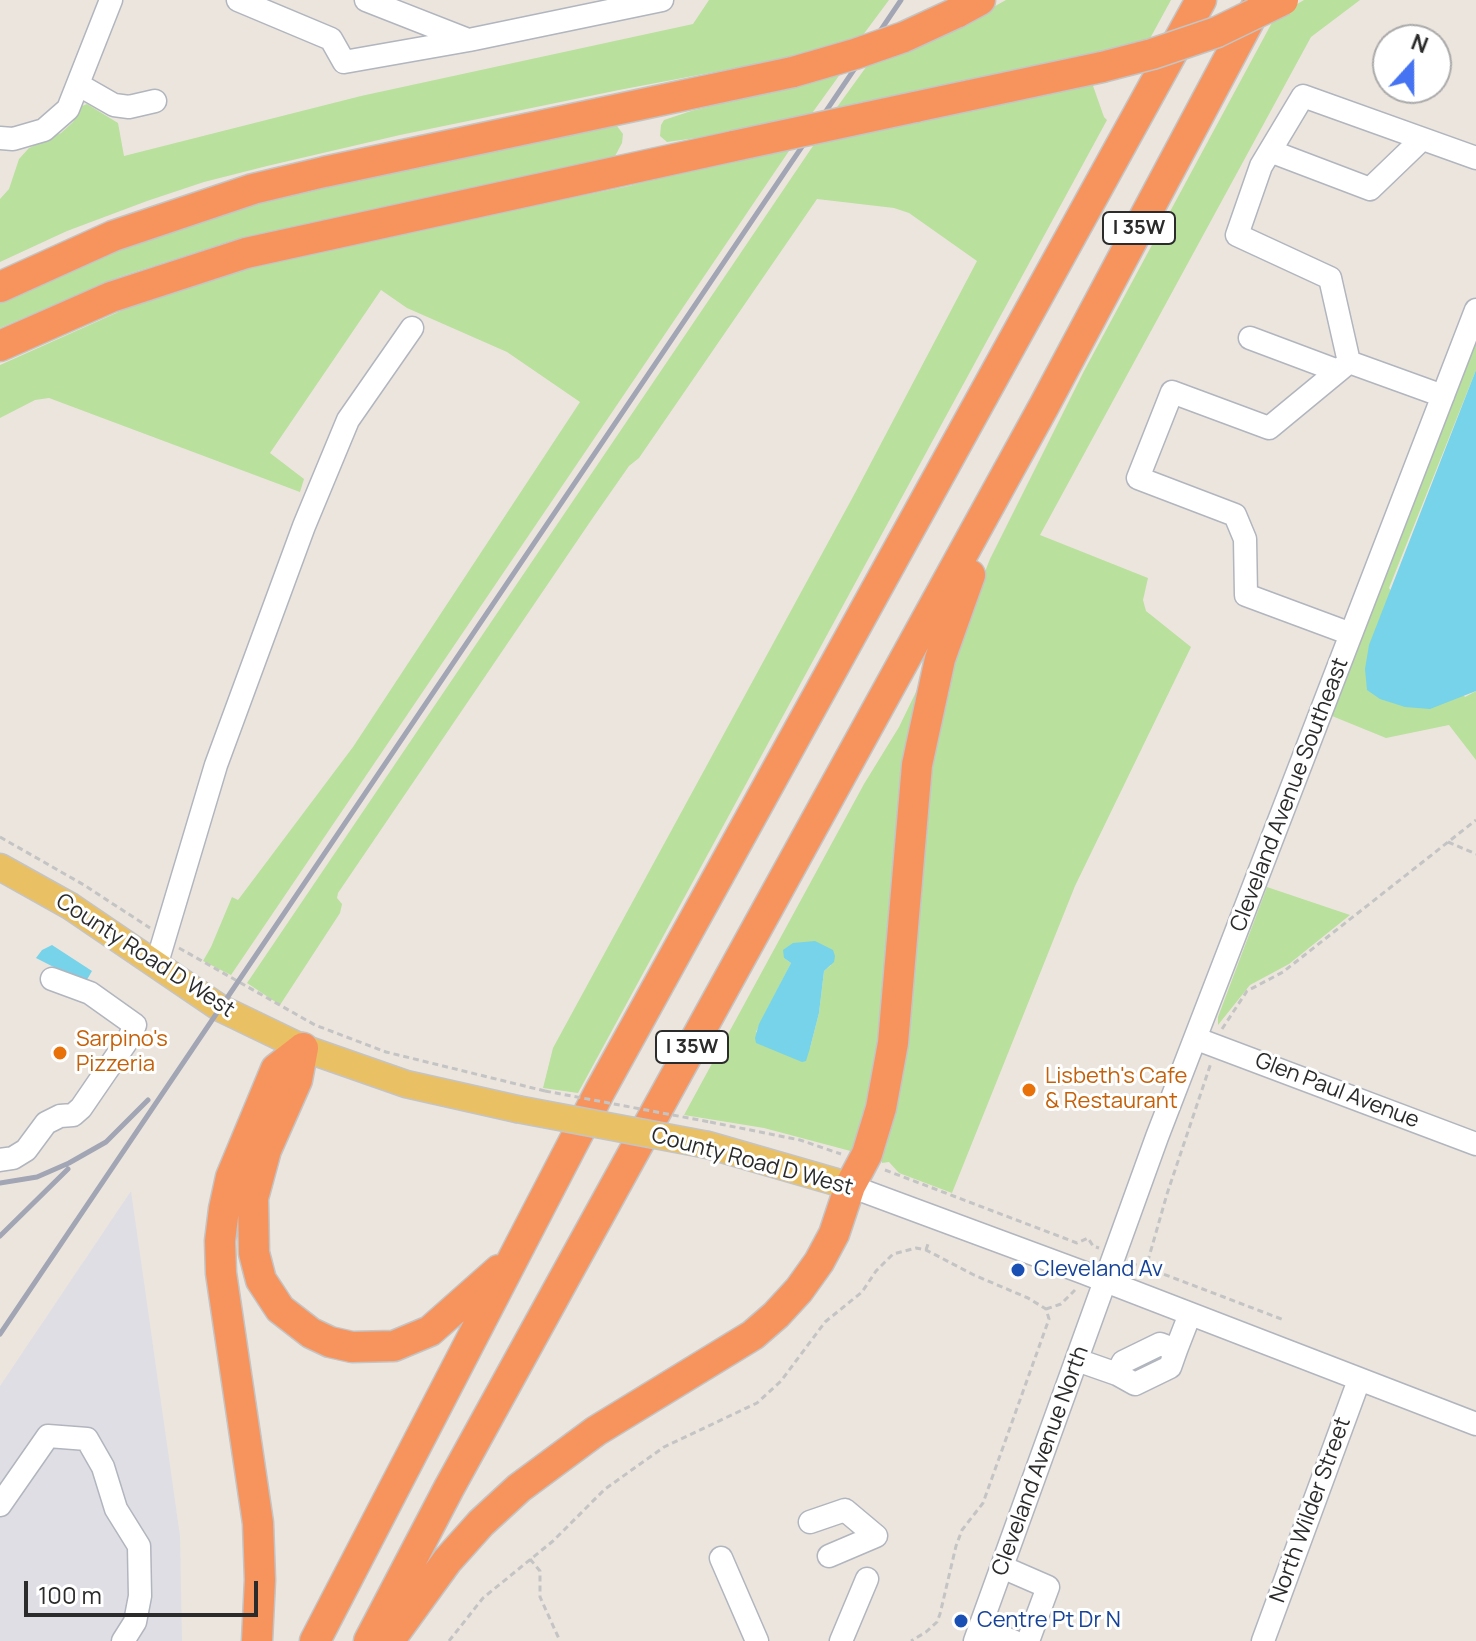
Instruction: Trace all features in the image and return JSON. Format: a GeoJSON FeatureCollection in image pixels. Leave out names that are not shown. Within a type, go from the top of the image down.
{"type":"FeatureCollection","features":[{"type":"Feature","properties":{"kind":"highway","name":"I 35W"},"geometry":{"type":"LineString","coordinates":[[315,1641],[600,1091],[1201,0]]}},
{"type":"Feature","properties":{"kind":"highway","name":"I 35W"},"geometry":{"type":"LineString","coordinates":[[369,1641],[1044,406],[1260,0]]}},
{"type":"Feature","properties":{"kind":"highway"},"geometry":{"type":"LineString","coordinates":[[0,346],[111,297],[246,253],[1102,67],[1217,32],[1283,0]]}},
{"type":"Feature","properties":{"kind":"highway"},"geometry":{"type":"LineString","coordinates":[[0,287],[113,236],[253,189],[793,72],[880,46],[968,6]]}},
{"type":"Feature","properties":{"kind":"highway"},"geometry":{"type":"LineString","coordinates":[[389,1641],[447,1561],[519,1488],[596,1431],[725,1353],[776,1315],[799,1290],[834,1234],[881,1108],[890,1064],[911,819],[926,712],[956,608],[1008,495],[1044,406]]}},
{"type":"Feature","properties":{"kind":"highway"},"geometry":{"type":"LineString","coordinates":[[303,1048],[297,1080],[266,1150],[253,1198],[251,1226],[254,1253],[261,1280],[280,1309],[303,1328],[330,1342],[352,1347],[394,1346],[430,1331],[515,1256]]}},
{"type":"Feature","properties":{"kind":"highway"},"geometry":{"type":"LineString","coordinates":[[257,1641],[260,1580],[258,1523],[221,1273],[220,1241],[231,1177],[276,1069],[303,1048]]}},
{"type":"Feature","properties":{"kind":"main road","name":"County Road D West"},"geometry":{"type":"LineString","coordinates":[[0,867],[70,906],[220,1008],[303,1048],[406,1084],[517,1109],[709,1134],[857,1174]]}},
{"type":"Feature","properties":{"kind":"street"},"geometry":{"type":"LineString","coordinates":[[0,138],[13,139],[44,130],[68,109],[111,0]]}},
{"type":"Feature","properties":{"kind":"street"},"geometry":{"type":"LineString","coordinates":[[238,0],[331,39],[344,62],[662,0]]}},
{"type":"Feature","properties":{"kind":"street"},"geometry":{"type":"LineString","coordinates":[[366,0],[469,40]]}},
{"type":"Feature","properties":{"kind":"street"},"geometry":{"type":"LineString","coordinates":[[79,85],[114,105],[129,107],[155,101]]}},
{"type":"Feature","properties":{"kind":"street"},"geometry":{"type":"LineString","coordinates":[[1343,367],[1330,278],[1237,235],[1261,166],[1303,96],[1476,158]]}},
{"type":"Feature","properties":{"kind":"street"},"geometry":{"type":"LineString","coordinates":[[1270,151],[1370,189],[1422,139]]}},
{"type":"Feature","properties":{"kind":"street","name":"Cleveland Avenue Southeast"},"geometry":{"type":"LineString","coordinates":[[1106,1281],[1157,1137],[1207,1042],[1351,634],[1476,310]]}},
{"type":"Feature","properties":{"kind":"street"},"geometry":{"type":"LineString","coordinates":[[156,966],[216,765],[304,526],[348,420],[412,328]]}},
{"type":"Feature","properties":{"kind":"street"},"geometry":{"type":"LineString","coordinates":[[1250,338],[1443,396]]}},
{"type":"Feature","properties":{"kind":"street"},"geometry":{"type":"LineString","coordinates":[[1343,367],[1269,428],[1172,392],[1138,478],[1235,515],[1245,539],[1246,595],[1351,634]]}},
{"type":"Feature","properties":{"kind":"street"},"geometry":{"type":"LineString","coordinates":[[0,1160],[13,1158],[26,1150],[46,1123],[60,1116],[73,1115],[81,1108],[135,1025],[90,993],[52,979]]}},
{"type":"Feature","properties":{"kind":"street","name":"Glen Paul Avenue"},"geometry":{"type":"LineString","coordinates":[[1207,1042],[1476,1144]]}},
{"type":"Feature","properties":{"kind":"street","name":"County Road D West"},"geometry":{"type":"LineString","coordinates":[[857,1174],[1106,1281],[1476,1424]]}},
{"type":"Feature","properties":{"kind":"street","name":"Cleveland Avenue North"},"geometry":{"type":"LineString","coordinates":[[978,1635],[1106,1281]]}},
{"type":"Feature","properties":{"kind":"street"},"geometry":{"type":"LineString","coordinates":[[1077,1360],[1117,1374],[1123,1362],[1160,1344],[1176,1350],[1190,1314]]}},
{"type":"Feature","properties":{"kind":"street","name":"North Wilder Street"},"geometry":{"type":"LineString","coordinates":[[1263,1641],[1359,1380]]}},
{"type":"Feature","properties":{"kind":"street"},"geometry":{"type":"LineString","coordinates":[[0,1505],[48,1436],[87,1439],[103,1467],[116,1509],[139,1546],[138,1609],[135,1622],[123,1641]]}},
{"type":"Feature","properties":{"kind":"street"},"geometry":{"type":"LineString","coordinates":[[810,1522],[845,1510],[876,1536],[829,1556]]}},
{"type":"Feature","properties":{"kind":"street"},"geometry":{"type":"LineString","coordinates":[[721,1558],[757,1641]]}},
{"type":"Feature","properties":{"kind":"street"},"geometry":{"type":"LineString","coordinates":[[1002,1567],[1048,1587],[1028,1641]]}},
{"type":"Feature","properties":{"kind":"street"},"geometry":{"type":"LineString","coordinates":[[841,1641],[867,1579]]}},
{"type":"Feature","properties":{"kind":"street"},"geometry":{"type":"LineString","coordinates":[[978,1635],[1013,1641]]}},
{"type":"Feature","properties":{"kind":"path"},"geometry":{"type":"LineString","coordinates":[[1141,1267],[1147,1264],[1207,1042],[1223,1026],[1247,991],[1283,972],[1476,820]]}},
{"type":"Feature","properties":{"kind":"path"},"geometry":{"type":"LineString","coordinates":[[0,837],[84,885],[165,939],[315,1025],[386,1052],[709,1134],[800,1140],[857,1174],[1077,1243],[1088,1238],[1093,1246]]}},
{"type":"Feature","properties":{"kind":"path"},"geometry":{"type":"LineString","coordinates":[[1448,842],[1476,854]]}},
{"type":"Feature","properties":{"kind":"path"},"geometry":{"type":"LineString","coordinates":[[926,1250],[929,1241]]}},
{"type":"Feature","properties":{"kind":"path"},"geometry":{"type":"LineString","coordinates":[[449,1641],[483,1598],[553,1541],[605,1489],[664,1447],[757,1403],[781,1381],[825,1322],[862,1292],[876,1271],[893,1254],[916,1248],[926,1250],[1046,1309],[1061,1304],[1073,1295]]}},
{"type":"Feature","properties":{"kind":"path"},"geometry":{"type":"LineString","coordinates":[[1147,1264],[1158,1272],[1284,1320]]}},
{"type":"Feature","properties":{"kind":"path"},"geometry":{"type":"LineString","coordinates":[[911,1641],[937,1622],[962,1530],[983,1503],[1046,1333],[1049,1319],[1046,1309]]}},
{"type":"Feature","properties":{"kind":"path"},"geometry":{"type":"LineString","coordinates":[[530,1559],[540,1571],[540,1597],[560,1641]]}},
{"type":"Feature","properties":{"kind":"shaded area"},"geometry":{"type":"Polygon","coordinates":[[[131,1191],[180,1536],[182,1641],[0,1641],[0,1386],[131,1191]]]}},
{"type":"Feature","properties":{"kind":"green space"},"geometry":{"type":"Polygon","coordinates":[[[709,0],[889,0],[860,39],[810,54],[400,135],[204,182],[67,231],[0,262],[0,199],[9,189],[19,159],[29,148],[61,133],[87,104],[118,123],[124,156],[361,96],[693,24],[709,0]]]}},
{"type":"Feature","properties":{"kind":"green space"},"geometry":{"type":"Polygon","coordinates":[[[1006,0],[1171,0],[1147,44],[835,110],[869,63],[977,16],[1006,0]]]}},
{"type":"Feature","properties":{"kind":"green space"},"geometry":{"type":"Polygon","coordinates":[[[1304,0],[1360,0],[1311,37],[1040,535],[1148,578],[1143,600],[1146,611],[1191,647],[1075,886],[952,1193],[899,1173],[889,1162],[882,1163],[881,1148],[929,767],[943,702],[969,612],[990,559],[1084,371],[1275,17],[1304,0]]]}},
{"type":"Feature","properties":{"kind":"green space"},"geometry":{"type":"Polygon","coordinates":[[[841,73],[810,116],[667,142],[660,136],[664,120],[841,73]]]}},
{"type":"Feature","properties":{"kind":"green space"},"geometry":{"type":"Polygon","coordinates":[[[1092,83],[1107,120],[578,1093],[543,1088],[553,1048],[855,493],[977,261],[909,213],[894,208],[817,199],[639,458],[629,466],[592,519],[338,893],[337,898],[342,904],[340,913],[280,1005],[247,983],[817,140],[948,116],[1092,83]]]}},
{"type":"Feature","properties":{"kind":"green space"},"geometry":{"type":"Polygon","coordinates":[[[617,126],[623,134],[614,158],[234,240],[119,277],[0,328],[0,300],[52,275],[245,203],[617,126]]]}},
{"type":"Feature","properties":{"kind":"green space"},"geometry":{"type":"Polygon","coordinates":[[[793,145],[231,975],[203,961],[232,897],[238,900],[353,747],[580,402],[507,352],[407,308],[381,290],[270,453],[304,479],[300,492],[49,398],[35,400],[0,418],[0,365],[134,305],[223,275],[309,252],[629,186],[723,160],[793,145]]]}},
{"type":"Feature","properties":{"kind":"green space"},"geometry":{"type":"Polygon","coordinates":[[[1476,341],[1476,370],[1389,588],[1465,697],[1476,691],[1476,760],[1449,725],[1386,738],[1332,716],[1476,341]]]}},
{"type":"Feature","properties":{"kind":"green space"},"geometry":{"type":"Polygon","coordinates":[[[932,659],[880,1073],[858,1153],[764,1128],[684,1115],[864,784],[899,727],[932,659]],[[784,958],[791,963],[756,1032],[810,1048],[819,1013],[824,971],[831,965],[784,958]]]}},
{"type":"Feature","properties":{"kind":"green space"},"geometry":{"type":"Polygon","coordinates":[[[1267,887],[1350,915],[1289,964],[1250,985],[1218,1025],[1218,1017],[1267,887]]]}},
{"type":"Feature","properties":{"kind":"water"},"geometry":{"type":"Polygon","coordinates":[[[1476,370],[1476,691],[1430,709],[1405,707],[1380,699],[1367,690],[1365,669],[1369,645],[1476,370]]]}},
{"type":"Feature","properties":{"kind":"water"},"geometry":{"type":"Polygon","coordinates":[[[815,941],[833,950],[835,956],[834,962],[824,971],[819,1013],[806,1061],[802,1062],[756,1043],[755,1038],[759,1024],[791,963],[784,958],[783,950],[793,943],[815,941]]]}},
{"type":"Feature","properties":{"kind":"water"},"geometry":{"type":"Polygon","coordinates":[[[52,945],[92,971],[85,983],[36,958],[42,950],[52,945]]]}},
{"type":"Feature","properties":{"kind":"railway"},"geometry":{"type":"LineString","coordinates":[[0,1334],[901,0]]}},
{"type":"Feature","properties":{"kind":"railway"},"geometry":{"type":"LineString","coordinates":[[0,1183],[37,1177],[69,1163],[106,1142],[148,1100]]}},
{"type":"Feature","properties":{"kind":"railway"},"geometry":{"type":"LineString","coordinates":[[0,1236],[68,1169]]}},
{"type":"Feature","properties":{"kind":"place","name":"Sarpino's Pizzeria"},"geometry":{"type":"Point","coordinates":[60,1053]}},
{"type":"Feature","properties":{"kind":"place","name":"Lisbeth's Cafe & Restaurant"},"geometry":{"type":"Point","coordinates":[1029,1090]}},
{"type":"Feature","properties":{"kind":"place","name":"Cleveland Av"},"geometry":{"type":"Point","coordinates":[1018,1270]}},
{"type":"Feature","properties":{"kind":"place","name":"Centre Pt Dr N"},"geometry":{"type":"Point","coordinates":[961,1621]}}]}
